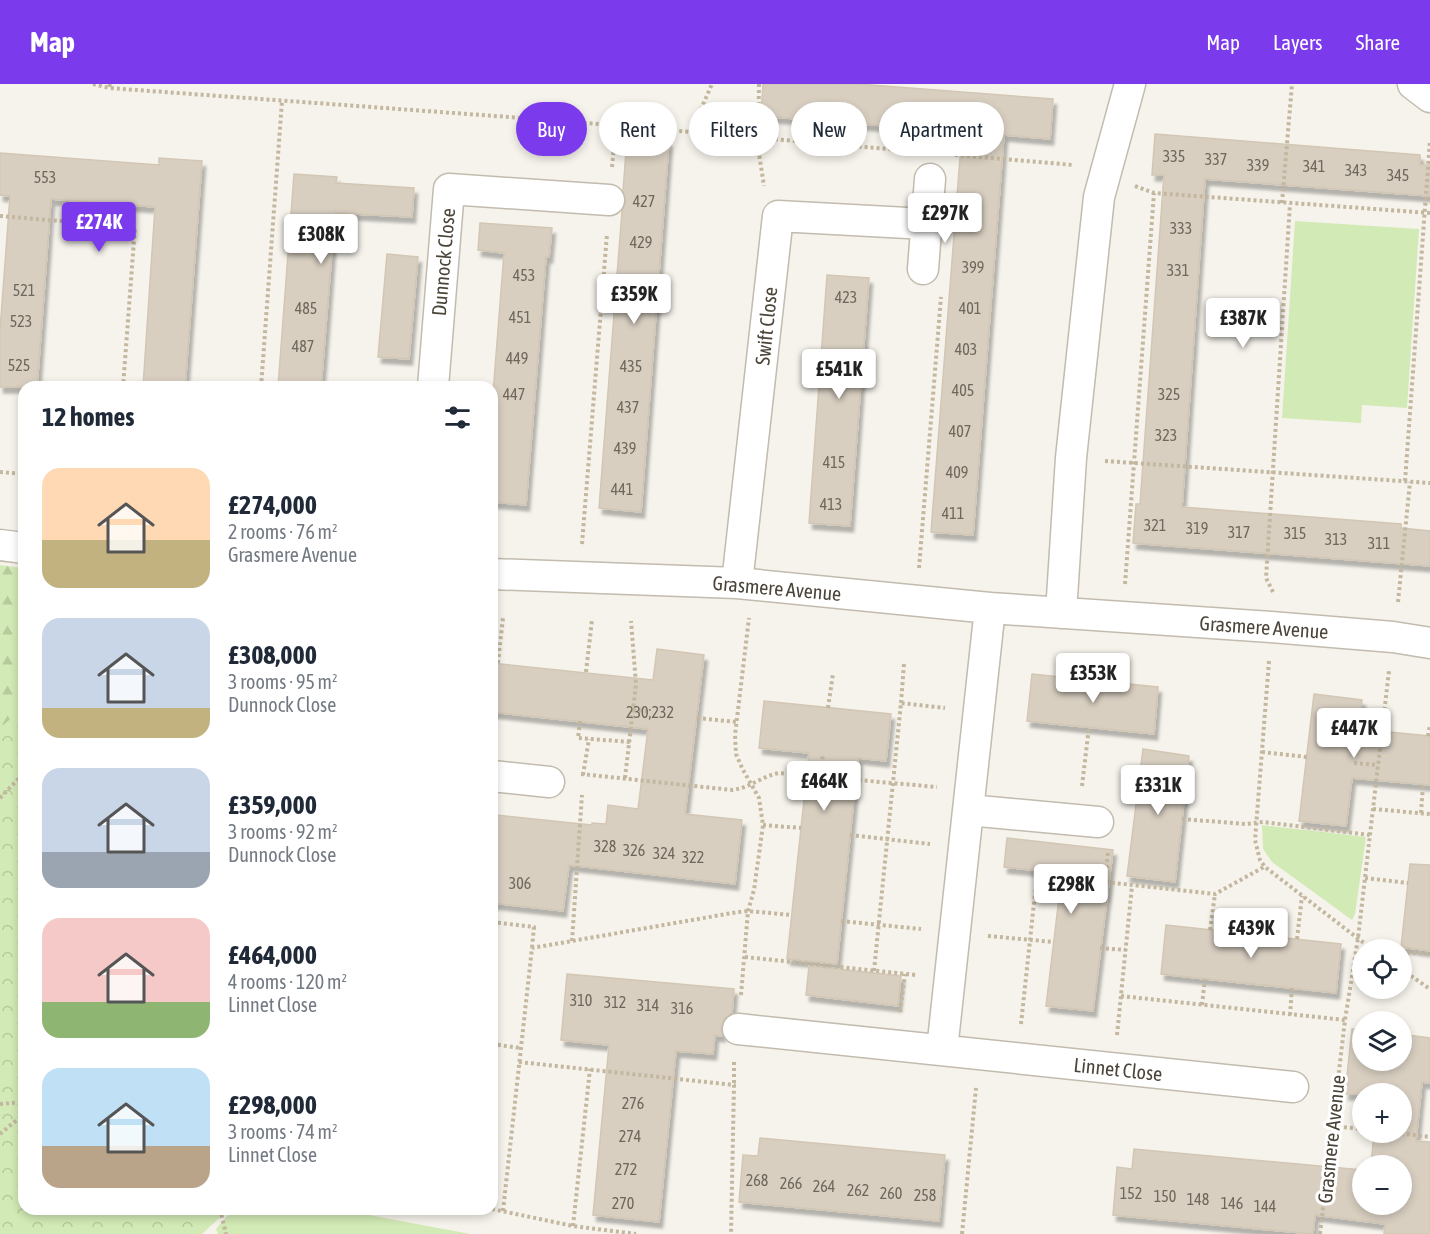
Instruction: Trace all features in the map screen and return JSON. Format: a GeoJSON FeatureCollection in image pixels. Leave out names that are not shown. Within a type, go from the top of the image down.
{"type":"FeatureCollection","features":[{"type":"Feature","properties":{"kind":"street"},"geometry":{"type":"LineString","coordinates":[[1061,613],[1071,458],[1099,197],[1130,84]]}},
{"type":"Feature","properties":{"kind":"street"},"geometry":{"type":"LineString","coordinates":[[1413,84],[1430,97]]}},
{"type":"Feature","properties":{"kind":"street"},"geometry":{"type":"LineString","coordinates":[[923,268],[930,179]]}},
{"type":"Feature","properties":{"kind":"street","name":"Dunnock Close"},"geometry":{"type":"LineString","coordinates":[[433,381],[449,189],[609,200]]}},
{"type":"Feature","properties":{"kind":"street"},"geometry":{"type":"LineString","coordinates":[[778,216],[926,224]]}},
{"type":"Feature","properties":{"kind":"street","name":"Swift Close"},"geometry":{"type":"LineString","coordinates":[[745,584],[778,216]]}},
{"type":"Feature","properties":{"kind":"street"},"geometry":{"type":"LineString","coordinates":[[0,545],[18,547]]}},
{"type":"Feature","properties":{"kind":"street","name":"Grasmere Avenue"},"geometry":{"type":"LineString","coordinates":[[498,574],[745,584],[990,608],[1271,627],[1393,637],[1430,643]]}},
{"type":"Feature","properties":{"kind":"street"},"geometry":{"type":"LineString","coordinates":[[942,1050],[990,608]]}},
{"type":"Feature","properties":{"kind":"street"},"geometry":{"type":"LineString","coordinates":[[498,777],[549,782]]}},
{"type":"Feature","properties":{"kind":"street"},"geometry":{"type":"LineString","coordinates":[[969,800],[1088,822]]}},
{"type":"Feature","properties":{"kind":"street","name":"Linnet Close"},"geometry":{"type":"LineString","coordinates":[[738,1029],[1293,1087]]}},
{"type":"Feature","properties":{"kind":"path"},"geometry":{"type":"LineString","coordinates":[[93,84],[599,125]]}},
{"type":"Feature","properties":{"kind":"path"},"geometry":{"type":"LineString","coordinates":[[704,102],[712,84]]}},
{"type":"Feature","properties":{"kind":"path"},"geometry":{"type":"LineString","coordinates":[[759,84],[759,102]]}},
{"type":"Feature","properties":{"kind":"path"},"geometry":{"type":"LineString","coordinates":[[1282,203],[1292,84]]}},
{"type":"Feature","properties":{"kind":"path"},"geometry":{"type":"LineString","coordinates":[[261,381],[282,101]]}},
{"type":"Feature","properties":{"kind":"path"},"geometry":{"type":"LineString","coordinates":[[779,140],[879,149]]}},
{"type":"Feature","properties":{"kind":"path"},"geometry":{"type":"LineString","coordinates":[[1398,602],[1430,141]]}},
{"type":"Feature","properties":{"kind":"path"},"geometry":{"type":"LineString","coordinates":[[579,577],[613,156]]}},
{"type":"Feature","properties":{"kind":"path"},"geometry":{"type":"LineString","coordinates":[[760,156],[766,198],[778,216]]}},
{"type":"Feature","properties":{"kind":"path"},"geometry":{"type":"LineString","coordinates":[[974,156],[1082,166]]}},
{"type":"Feature","properties":{"kind":"path"},"geometry":{"type":"LineString","coordinates":[[1132,185],[1154,193],[1430,213]]}},
{"type":"Feature","properties":{"kind":"path"},"geometry":{"type":"LineString","coordinates":[[1123,617],[1154,193]]}},
{"type":"Feature","properties":{"kind":"path"},"geometry":{"type":"LineString","coordinates":[[1274,592],[1266,578],[1290,204]]}},
{"type":"Feature","properties":{"kind":"path"},"geometry":{"type":"LineString","coordinates":[[0,216],[135,227],[123,381]]}},
{"type":"Feature","properties":{"kind":"path"},"geometry":{"type":"LineString","coordinates":[[916,601],[942,288],[923,268]]}},
{"type":"Feature","properties":{"kind":"path"},"geometry":{"type":"LineString","coordinates":[[1071,458],[1430,483]]}},
{"type":"Feature","properties":{"kind":"path"},"geometry":{"type":"LineString","coordinates":[[0,472],[18,474]]}},
{"type":"Feature","properties":{"kind":"path"},"geometry":{"type":"LineString","coordinates":[[731,1234],[733,1066],[748,911],[754,890],[763,825],[759,798],[736,754],[745,584]]}},
{"type":"Feature","properties":{"kind":"path"},"geometry":{"type":"LineString","coordinates":[[498,663],[503,618]]}},
{"type":"Feature","properties":{"kind":"path"},"geometry":{"type":"LineString","coordinates":[[586,672],[592,620]]}},
{"type":"Feature","properties":{"kind":"path"},"geometry":{"type":"LineString","coordinates":[[625,778],[636,684],[631,621]]}},
{"type":"Feature","properties":{"kind":"path"},"geometry":{"type":"LineString","coordinates":[[1094,680],[1098,652]]}},
{"type":"Feature","properties":{"kind":"path","name":"Grasmere Avenue"},"geometry":{"type":"LineString","coordinates":[[1264,867],[1257,850],[1256,823],[1269,659]]}},
{"type":"Feature","properties":{"kind":"path"},"geometry":{"type":"LineString","coordinates":[[874,971],[904,664]]}},
{"type":"Feature","properties":{"kind":"path","name":"Grasmere Avenue"},"geometry":{"type":"LineString","coordinates":[[1320,1234],[1389,671]]}},
{"type":"Feature","properties":{"kind":"path"},"geometry":{"type":"LineString","coordinates":[[828,708],[833,674]]}},
{"type":"Feature","properties":{"kind":"path"},"geometry":{"type":"LineString","coordinates":[[901,703],[979,711]]}},
{"type":"Feature","properties":{"kind":"path"},"geometry":{"type":"LineString","coordinates":[[633,709],[650,711]]}},
{"type":"Feature","properties":{"kind":"path"},"geometry":{"type":"LineString","coordinates":[[697,718],[736,722]]}},
{"type":"Feature","properties":{"kind":"path"},"geometry":{"type":"LineString","coordinates":[[580,721],[578,738],[630,742]]}},
{"type":"Feature","properties":{"kind":"path"},"geometry":{"type":"LineString","coordinates":[[1428,736],[1430,725]]}},
{"type":"Feature","properties":{"kind":"path"},"geometry":{"type":"LineString","coordinates":[[1089,727],[1088,822],[1111,824],[1105,882]]}},
{"type":"Feature","properties":{"kind":"path"},"geometry":{"type":"LineString","coordinates":[[572,941],[584,773],[589,739]]}},
{"type":"Feature","properties":{"kind":"path"},"geometry":{"type":"LineString","coordinates":[[1262,752],[1307,757]]}},
{"type":"Feature","properties":{"kind":"path"},"geometry":{"type":"LineString","coordinates":[[820,777],[823,754]]}},
{"type":"Feature","properties":{"kind":"path"},"geometry":{"type":"LineString","coordinates":[[1354,763],[1378,765]]}},
{"type":"Feature","properties":{"kind":"path"},"geometry":{"type":"LineString","coordinates":[[549,782],[584,773],[732,790],[752,785],[768,775],[779,773],[893,783],[969,800]]}},
{"type":"Feature","properties":{"kind":"path"},"geometry":{"type":"LineString","coordinates":[[0,798],[18,779]]}},
{"type":"Feature","properties":{"kind":"path"},"geometry":{"type":"LineString","coordinates":[[1421,813],[1424,785]]}},
{"type":"Feature","properties":{"kind":"path"},"geometry":{"type":"LineString","coordinates":[[1373,809],[1430,814]]}},
{"type":"Feature","properties":{"kind":"path"},"geometry":{"type":"LineString","coordinates":[[1182,819],[1246,824],[1263,822],[1370,835]]}},
{"type":"Feature","properties":{"kind":"path"},"geometry":{"type":"LineString","coordinates":[[763,825],[801,828]]}},
{"type":"Feature","properties":{"kind":"path"},"geometry":{"type":"LineString","coordinates":[[850,835],[964,847]]}},
{"type":"Feature","properties":{"kind":"path"},"geometry":{"type":"LineString","coordinates":[[1018,1058],[1037,875],[1215,894],[1264,867],[1358,938]]}},
{"type":"Feature","properties":{"kind":"path"},"geometry":{"type":"LineString","coordinates":[[1365,878],[1408,884]]}},
{"type":"Feature","properties":{"kind":"path"},"geometry":{"type":"LineString","coordinates":[[1114,1068],[1132,886]]}},
{"type":"Feature","properties":{"kind":"path"},"geometry":{"type":"LineString","coordinates":[[1210,930],[1215,894]]}},
{"type":"Feature","properties":{"kind":"path"},"geometry":{"type":"LineString","coordinates":[[1297,939],[1302,896]]}},
{"type":"Feature","properties":{"kind":"path"},"geometry":{"type":"LineString","coordinates":[[532,948],[748,911],[792,915]]}},
{"type":"Feature","properties":{"kind":"path"},"geometry":{"type":"LineString","coordinates":[[841,921],[1054,942]]}},
{"type":"Feature","properties":{"kind":"path"},"geometry":{"type":"LineString","coordinates":[[498,923],[534,927],[503,1211]]}},
{"type":"Feature","properties":{"kind":"path"},"geometry":{"type":"LineString","coordinates":[[1101,948],[1126,950]]}},
{"type":"Feature","properties":{"kind":"path"},"geometry":{"type":"LineString","coordinates":[[1412,953],[1430,954]]}},
{"type":"Feature","properties":{"kind":"path"},"geometry":{"type":"LineString","coordinates":[[745,957],[950,978]]}},
{"type":"Feature","properties":{"kind":"path"},"geometry":{"type":"LineString","coordinates":[[1412,977],[1430,989]]}},
{"type":"Feature","properties":{"kind":"path"},"geometry":{"type":"LineString","coordinates":[[1202,1005],[1205,979]]}},
{"type":"Feature","properties":{"kind":"path"},"geometry":{"type":"LineString","coordinates":[[1290,1015],[1292,988]]}},
{"type":"Feature","properties":{"kind":"path"},"geometry":{"type":"LineString","coordinates":[[1121,996],[1345,1020]]}},
{"type":"Feature","properties":{"kind":"path"},"geometry":{"type":"LineString","coordinates":[[498,1045],[520,1048]]}},
{"type":"Feature","properties":{"kind":"path"},"geometry":{"type":"LineString","coordinates":[[962,1234],[979,1054]]}},
{"type":"Feature","properties":{"kind":"path"},"geometry":{"type":"LineString","coordinates":[[519,1062],[734,1085]]}},
{"type":"Feature","properties":{"kind":"path"},"geometry":{"type":"LineString","coordinates":[[573,1226],[590,1070]]}},
{"type":"Feature","properties":{"kind":"path"},"geometry":{"type":"LineString","coordinates":[[0,1104],[18,1102]]}},
{"type":"Feature","properties":{"kind":"path"},"geometry":{"type":"LineString","coordinates":[[0,1134],[18,1119]]}},
{"type":"Feature","properties":{"kind":"path"},"geometry":{"type":"LineString","coordinates":[[1332,1126],[1352,1129]]}},
{"type":"Feature","properties":{"kind":"path"},"geometry":{"type":"LineString","coordinates":[[1412,1135],[1430,1137]]}},
{"type":"Feature","properties":{"kind":"path"},"geometry":{"type":"LineString","coordinates":[[498,1210],[573,1226],[636,1234]]}},
{"type":"Feature","properties":{"kind":"path"},"geometry":{"type":"LineString","coordinates":[[221,1215],[226,1234]]}},
{"type":"Feature","properties":{"kind":"green space"},"geometry":{"type":"Polygon","coordinates":[[[1295,221],[1419,229],[1407,408],[1362,405],[1361,423],[1282,418],[1295,221]]]}},
{"type":"Feature","properties":{"kind":"green space"},"geometry":{"type":"Polygon","coordinates":[[[0,565],[18,567],[18,764],[0,784],[0,565]]]}},
{"type":"Feature","properties":{"kind":"green space"},"geometry":{"type":"Polygon","coordinates":[[[18,712],[18,1215],[223,1215],[202,1234],[0,1234],[0,728],[18,712]]]}},
{"type":"Feature","properties":{"kind":"green space"},"geometry":{"type":"Polygon","coordinates":[[[1262,825],[1366,837],[1355,914],[1352,920],[1272,862],[1263,849],[1262,825]]]}},
{"type":"Feature","properties":{"kind":"green space"},"geometry":{"type":"Polygon","coordinates":[[[228,1215],[369,1215],[470,1234],[218,1234],[216,1229],[228,1215]]]}},
{"type":"Feature","properties":{"kind":"building"},"geometry":{"type":"Polygon","coordinates":[[[763,84],[858,84],[1053,99],[1050,139],[1004,135],[1004,102],[879,102],[879,125],[867,124],[867,102],[791,102],[791,118],[779,117],[779,102],[762,102],[763,84]]]}},
{"type":"Feature","properties":{"kind":"building"},"geometry":{"type":"Polygon","coordinates":[[[1155,134],[1420,155],[1420,165],[1430,165],[1430,196],[1205,179],[1182,507],[1401,524],[1401,528],[1430,531],[1430,566],[1133,543],[1136,504],[1140,504],[1164,175],[1152,175],[1155,134]]]}},
{"type":"Feature","properties":{"kind":"building"},"geometry":{"type":"Polygon","coordinates":[[[0,153],[159,165],[159,158],[202,161],[185,381],[143,381],[155,207],[51,199],[37,381],[18,381],[18,387],[0,387],[0,330],[10,196],[0,195],[0,153]]]}},
{"type":"Feature","properties":{"kind":"building"},"geometry":{"type":"Polygon","coordinates":[[[626,156],[668,156],[641,512],[599,508],[622,211],[626,202],[623,191],[626,156]]]}},
{"type":"Feature","properties":{"kind":"building"},"geometry":{"type":"Polygon","coordinates":[[[960,156],[1002,156],[973,535],[931,532],[960,156]]]}},
{"type":"Feature","properties":{"kind":"building"},"geometry":{"type":"Polygon","coordinates":[[[294,174],[337,177],[336,183],[414,188],[412,217],[335,213],[321,381],[278,381],[294,174]]]}},
{"type":"Feature","properties":{"kind":"building"},"geometry":{"type":"Polygon","coordinates":[[[480,223],[552,228],[549,257],[546,257],[526,505],[498,503],[498,381],[494,381],[504,253],[478,250],[480,223]]]}},
{"type":"Feature","properties":{"kind":"building"},"geometry":{"type":"Polygon","coordinates":[[[387,254],[418,257],[409,359],[378,357],[387,254]]]}},
{"type":"Feature","properties":{"kind":"building"},"geometry":{"type":"Polygon","coordinates":[[[827,275],[869,278],[850,526],[809,523],[827,275]]]}},
{"type":"Feature","properties":{"kind":"building"},"geometry":{"type":"Polygon","coordinates":[[[657,649],[704,655],[685,814],[742,820],[735,884],[569,865],[563,911],[498,904],[498,815],[592,825],[592,823],[606,824],[608,805],[638,809],[648,729],[498,713],[498,664],[653,680],[657,649]]]}},
{"type":"Feature","properties":{"kind":"building"},"geometry":{"type":"Polygon","coordinates":[[[1032,674],[1158,687],[1154,734],[1027,721],[1032,674]]]}},
{"type":"Feature","properties":{"kind":"building"},"geometry":{"type":"Polygon","coordinates":[[[1314,694],[1362,700],[1358,729],[1430,736],[1430,785],[1352,778],[1346,826],[1299,821],[1314,694]]]}},
{"type":"Feature","properties":{"kind":"building"},"geometry":{"type":"Polygon","coordinates":[[[764,701],[891,714],[886,761],[858,758],[837,964],[787,959],[809,753],[759,748],[764,701]]]}},
{"type":"Feature","properties":{"kind":"building"},"geometry":{"type":"Polygon","coordinates":[[[1143,749],[1189,756],[1175,882],[1127,876],[1143,749]]]}},
{"type":"Feature","properties":{"kind":"building"},"geometry":{"type":"Polygon","coordinates":[[[1007,838],[1113,850],[1093,1011],[1046,1006],[1062,873],[1004,867],[1007,838]]]}},
{"type":"Feature","properties":{"kind":"building"},"geometry":{"type":"Polygon","coordinates":[[[1410,864],[1430,865],[1430,951],[1412,949],[1412,939],[1402,939],[1410,864]]]}},
{"type":"Feature","properties":{"kind":"building"},"geometry":{"type":"Polygon","coordinates":[[[1166,925],[1341,944],[1336,993],[1161,974],[1166,925]]]}},
{"type":"Feature","properties":{"kind":"building"},"geometry":{"type":"Polygon","coordinates":[[[809,966],[901,976],[898,1006],[806,995],[809,966]]]}},
{"type":"Feature","properties":{"kind":"building"},"geometry":{"type":"Polygon","coordinates":[[[567,974],[734,989],[732,1013],[724,1019],[721,1028],[722,1036],[715,1035],[713,1054],[676,1051],[659,1222],[593,1215],[609,1045],[561,1040],[567,974]]]}},
{"type":"Feature","properties":{"kind":"building"},"geometry":{"type":"Polygon","coordinates":[[[1352,1029],[1352,1071],[1412,1071],[1412,1036],[1430,1038],[1430,1083],[1422,1082],[1416,1141],[1430,1142],[1430,1234],[1384,1234],[1385,1224],[1315,1215],[1313,1234],[1113,1215],[1117,1167],[1132,1169],[1134,1149],[1352,1169],[1352,1215],[1412,1215],[1412,1155],[1372,1155],[1373,1143],[1412,1143],[1412,1083],[1352,1083],[1352,1094],[1345,1094],[1352,1029]]]}},
{"type":"Feature","properties":{"kind":"building"},"geometry":{"type":"Polygon","coordinates":[[[760,1138],[945,1155],[939,1221],[739,1202],[743,1155],[758,1156],[760,1138]]]}}]}
